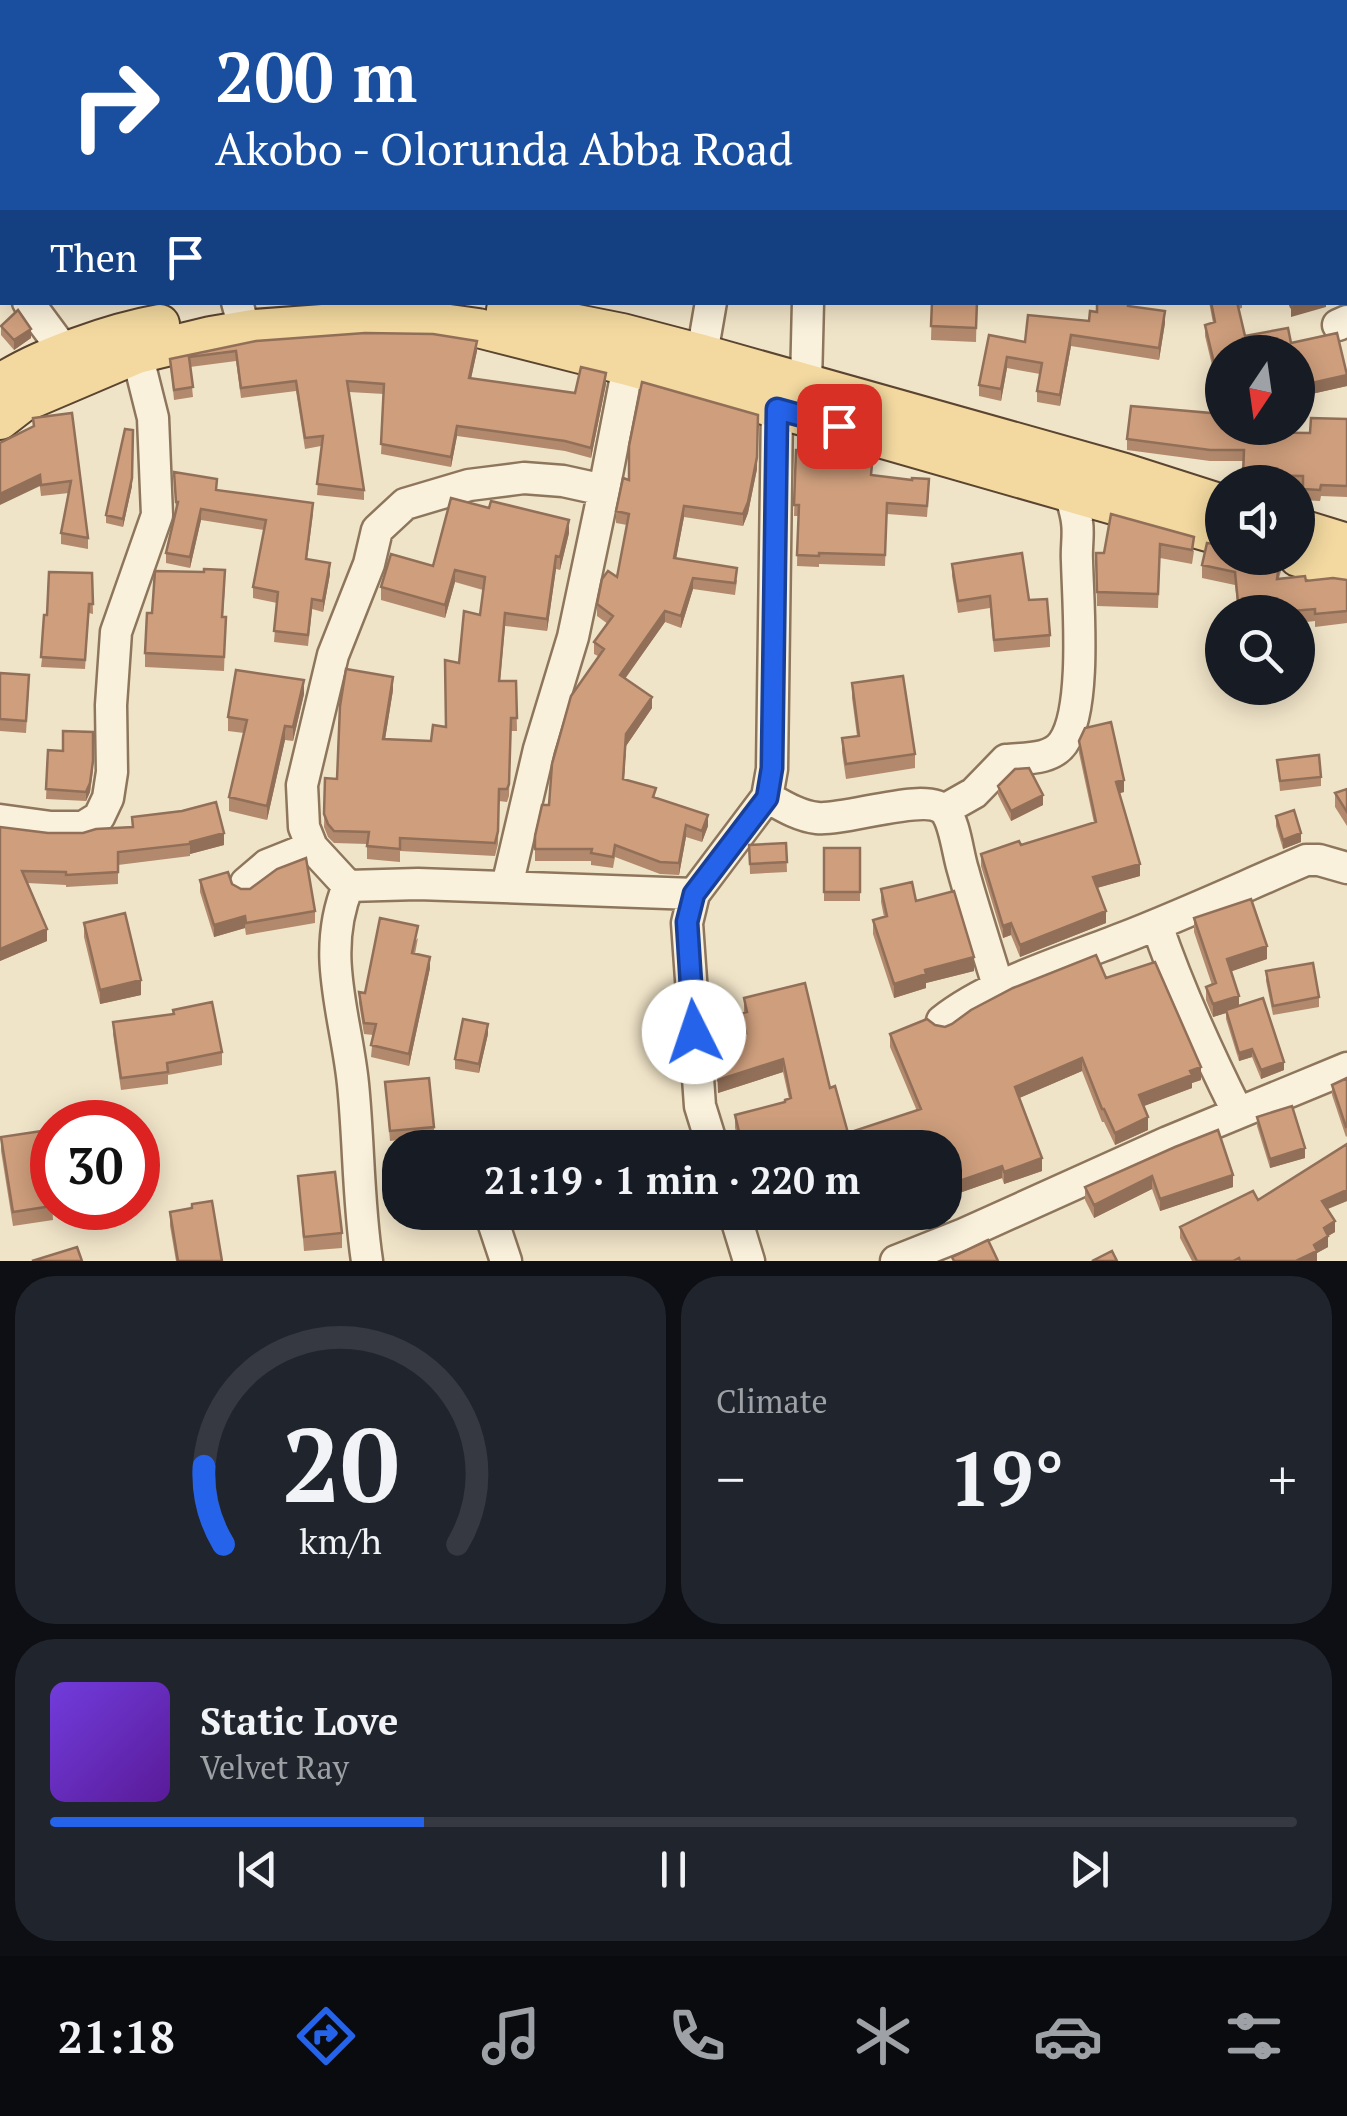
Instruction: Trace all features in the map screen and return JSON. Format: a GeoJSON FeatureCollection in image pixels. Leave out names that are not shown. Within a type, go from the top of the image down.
{"type":"FeatureCollection","features":[{"type":"Feature","properties":{"kind":"main road"},"geometry":{"type":"LineString","coordinates":[[0,384],[64,352],[138,328],[239,308],[300,305]]}},
{"type":"Feature","properties":{"kind":"main road"},"geometry":{"type":"LineString","coordinates":[[479,305],[702,354],[1205,499]]}},
{"type":"Feature","properties":{"kind":"main road"},"geometry":{"type":"LineString","coordinates":[[0,420],[22,403],[137,354],[211,336],[253,329],[364,322],[435,322],[478,328],[628,366],[1205,531]]}},
{"type":"Feature","properties":{"kind":"main road"},"geometry":{"type":"LineString","coordinates":[[1315,533],[1347,543]]}},
{"type":"Feature","properties":{"kind":"main road"},"geometry":{"type":"LineString","coordinates":[[1315,562],[1347,571]]}},
{"type":"Feature","properties":{"kind":"street"},"geometry":{"type":"LineString","coordinates":[[30,305],[64,352]]}},
{"type":"Feature","properties":{"kind":"street"},"geometry":{"type":"LineString","coordinates":[[702,354],[710,305]]}},
{"type":"Feature","properties":{"kind":"street"},"geometry":{"type":"LineString","coordinates":[[806,383],[808,305]]}},
{"type":"Feature","properties":{"kind":"street"},"geometry":{"type":"LineString","coordinates":[[0,820],[51,828],[83,827],[99,817],[108,798],[116,632],[157,516],[152,418],[137,354]]}},
{"type":"Feature","properties":{"kind":"street"},"geometry":{"type":"LineString","coordinates":[[507,886],[539,749],[573,637],[628,366]]}},
{"type":"Feature","properties":{"kind":"street"},"geometry":{"type":"LineString","coordinates":[[707,1130],[700,1106],[687,922],[694,894],[767,798],[772,768],[777,409]]}},
{"type":"Feature","properties":{"kind":"street"},"geometry":{"type":"LineString","coordinates":[[604,490],[524,478],[469,485],[405,504],[378,530],[369,564],[333,655],[302,785],[304,827],[312,847],[348,886],[507,886],[694,894]]}},
{"type":"Feature","properties":{"kind":"street"},"geometry":{"type":"LineString","coordinates":[[944,810],[974,794],[1006,760],[1048,756],[1062,744],[1071,726],[1076,706],[1079,620],[1077,523],[1070,492]]}},
{"type":"Feature","properties":{"kind":"street"},"geometry":{"type":"LineString","coordinates":[[767,798],[800,815],[819,819],[854,816],[904,804],[931,804],[944,810],[999,989]]}},
{"type":"Feature","properties":{"kind":"street"},"geometry":{"type":"LineString","coordinates":[[246,883],[267,866],[312,847]]}},
{"type":"Feature","properties":{"kind":"street"},"geometry":{"type":"LineString","coordinates":[[942,1021],[963,1005],[999,989],[1306,860],[1347,868]]}},
{"type":"Feature","properties":{"kind":"street"},"geometry":{"type":"LineString","coordinates":[[348,886],[334,937],[338,1002],[352,1080],[367,1261]]}},
{"type":"Feature","properties":{"kind":"street"},"geometry":{"type":"LineString","coordinates":[[1157,925],[1176,981],[1238,1113]]}},
{"type":"Feature","properties":{"kind":"street"},"geometry":{"type":"LineString","coordinates":[[896,1261],[1347,1068]]}},
{"type":"Feature","properties":{"kind":"street"},"geometry":{"type":"LineString","coordinates":[[496,1230],[506,1261]]}},
{"type":"Feature","properties":{"kind":"street"},"geometry":{"type":"LineString","coordinates":[[740,1230],[749,1261]]}},
{"type":"Feature","properties":{"kind":"building"},"geometry":{"type":"Polygon","coordinates":[[[932,305],[977,305],[976,328],[931,326],[932,305]]]}},
{"type":"Feature","properties":{"kind":"building"},"geometry":{"type":"Polygon","coordinates":[[[1097,305],[1165,311],[1159,348],[1071,335],[1060,395],[1037,391],[1042,363],[1007,357],[1001,389],[979,385],[989,335],[1025,342],[1028,315],[1089,321],[1090,311],[1097,312],[1097,305]]]}},
{"type":"Feature","properties":{"kind":"building"},"geometry":{"type":"Polygon","coordinates":[[[1212,305],[1238,305],[1245,335],[1207,335],[1205,325],[1215,322],[1212,305]]]}},
{"type":"Feature","properties":{"kind":"building"},"geometry":{"type":"Polygon","coordinates":[[[18,310],[31,329],[14,340],[1,326],[18,310]]]}},
{"type":"Feature","properties":{"kind":"building"},"geometry":{"type":"Polygon","coordinates":[[[1288,328],[1289,335],[1250,335],[1288,328]]]}},
{"type":"Feature","properties":{"kind":"building"},"geometry":{"type":"Polygon","coordinates":[[[365,333],[433,334],[477,341],[469,378],[575,393],[581,367],[606,373],[591,448],[457,426],[451,457],[381,444],[384,384],[347,381],[364,490],[317,484],[323,436],[305,438],[296,381],[241,388],[236,351],[189,357],[193,387],[174,390],[170,359],[256,341],[365,333]]]}},
{"type":"Feature","properties":{"kind":"building"},"geometry":{"type":"Polygon","coordinates":[[[1337,333],[1347,375],[1315,382],[1315,338],[1337,333]]]}},
{"type":"Feature","properties":{"kind":"building"},"geometry":{"type":"Polygon","coordinates":[[[642,382],[758,415],[757,457],[743,514],[684,506],[674,558],[737,568],[735,583],[693,578],[681,616],[665,611],[620,675],[652,697],[626,734],[623,779],[656,788],[653,797],[708,815],[702,831],[686,825],[679,863],[660,862],[615,845],[613,857],[591,853],[592,849],[535,849],[542,805],[549,805],[552,764],[571,696],[604,649],[594,642],[613,616],[597,604],[602,579],[608,571],[617,577],[629,514],[616,511],[623,478],[629,480],[629,446],[642,382]]]}},
{"type":"Feature","properties":{"kind":"building"},"geometry":{"type":"Polygon","coordinates":[[[1131,406],[1205,413],[1205,445],[1315,445],[1315,418],[1347,419],[1347,486],[1321,485],[1320,490],[1315,490],[1315,465],[1243,465],[1244,450],[1210,450],[1127,439],[1131,406]]]}},
{"type":"Feature","properties":{"kind":"building"},"geometry":{"type":"Polygon","coordinates":[[[72,413],[88,538],[61,533],[71,481],[41,485],[40,475],[0,494],[0,443],[34,426],[33,418],[72,413]]]}},
{"type":"Feature","properties":{"kind":"building"},"geometry":{"type":"Polygon","coordinates":[[[125,429],[133,430],[132,478],[123,519],[106,515],[125,429]]]}},
{"type":"Feature","properties":{"kind":"building"},"geometry":{"type":"Polygon","coordinates":[[[796,450],[823,451],[823,462],[872,464],[871,475],[929,479],[927,506],[887,503],[885,555],[797,555],[796,450]]]}},
{"type":"Feature","properties":{"kind":"building"},"geometry":{"type":"Polygon","coordinates":[[[174,472],[217,479],[216,490],[313,503],[306,559],[330,563],[323,601],[312,599],[308,635],[274,631],[278,592],[253,587],[266,520],[201,509],[190,557],[166,553],[178,502],[174,472]]]}},
{"type":"Feature","properties":{"kind":"building"},"geometry":{"type":"Polygon","coordinates":[[[451,498],[489,508],[491,501],[569,520],[560,557],[556,556],[547,619],[505,613],[499,681],[516,681],[517,718],[511,718],[509,784],[507,789],[499,789],[498,831],[495,843],[400,838],[400,849],[367,846],[369,832],[334,831],[324,814],[325,778],[337,779],[346,669],[393,677],[383,739],[431,741],[433,725],[446,727],[445,660],[459,663],[464,611],[480,615],[485,577],[455,570],[445,605],[381,587],[391,554],[433,566],[451,498]]]}},
{"type":"Feature","properties":{"kind":"building"},"geometry":{"type":"Polygon","coordinates":[[[1111,514],[1194,537],[1192,550],[1160,544],[1158,594],[1097,592],[1096,553],[1104,553],[1111,514]]]}},
{"type":"Feature","properties":{"kind":"building"},"geometry":{"type":"Polygon","coordinates":[[[1022,553],[1029,600],[1047,599],[1050,635],[994,640],[990,596],[958,601],[952,564],[1022,553]]]}},
{"type":"Feature","properties":{"kind":"building"},"geometry":{"type":"Polygon","coordinates":[[[225,570],[224,657],[145,653],[155,571],[225,570]]]}},
{"type":"Feature","properties":{"kind":"building"},"geometry":{"type":"Polygon","coordinates":[[[49,572],[92,573],[93,604],[89,604],[85,660],[41,657],[49,572]]]}},
{"type":"Feature","properties":{"kind":"building"},"geometry":{"type":"Polygon","coordinates":[[[1235,575],[1347,580],[1347,611],[1315,614],[1315,595],[1237,595],[1235,575]]]}},
{"type":"Feature","properties":{"kind":"building"},"geometry":{"type":"Polygon","coordinates":[[[236,670],[304,680],[293,727],[285,726],[267,806],[229,797],[247,720],[228,717],[236,670]]]}},
{"type":"Feature","properties":{"kind":"building"},"geometry":{"type":"Polygon","coordinates":[[[0,673],[29,675],[26,721],[0,719],[0,673]]]}},
{"type":"Feature","properties":{"kind":"building"},"geometry":{"type":"Polygon","coordinates":[[[903,676],[915,754],[846,764],[842,738],[859,736],[852,683],[903,676]]]}},
{"type":"Feature","properties":{"kind":"building"},"geometry":{"type":"Polygon","coordinates":[[[1111,722],[1124,780],[1116,782],[1140,864],[1093,877],[1106,911],[1020,945],[1011,923],[1003,926],[981,854],[1096,822],[1079,741],[1085,728],[1111,722]]]}},
{"type":"Feature","properties":{"kind":"building"},"geometry":{"type":"Polygon","coordinates":[[[63,731],[93,732],[93,761],[86,792],[46,789],[48,750],[63,751],[63,731]]]}},
{"type":"Feature","properties":{"kind":"building"},"geometry":{"type":"Polygon","coordinates":[[[1319,755],[1321,777],[1280,781],[1277,760],[1319,755]]]}},
{"type":"Feature","properties":{"kind":"building"},"geometry":{"type":"Polygon","coordinates":[[[1029,768],[1043,795],[1011,811],[998,786],[1015,769],[1029,768]]]}},
{"type":"Feature","properties":{"kind":"building"},"geometry":{"type":"Polygon","coordinates":[[[1347,789],[1347,812],[1335,793],[1347,789]]]}},
{"type":"Feature","properties":{"kind":"building"},"geometry":{"type":"Polygon","coordinates":[[[216,802],[224,833],[190,844],[118,852],[118,872],[66,875],[22,871],[47,929],[0,949],[0,827],[83,833],[133,827],[132,817],[216,802]]]}},
{"type":"Feature","properties":{"kind":"building"},"geometry":{"type":"Polygon","coordinates":[[[1294,810],[1301,833],[1283,840],[1276,816],[1294,810]]]}},
{"type":"Feature","properties":{"kind":"building"},"geometry":{"type":"Polygon","coordinates":[[[786,843],[787,862],[750,864],[749,845],[786,843]]]}},
{"type":"Feature","properties":{"kind":"building"},"geometry":{"type":"Polygon","coordinates":[[[824,848],[860,848],[860,892],[824,892],[824,848]]]}},
{"type":"Feature","properties":{"kind":"building"},"geometry":{"type":"Polygon","coordinates":[[[306,858],[315,911],[246,923],[245,916],[214,925],[200,880],[228,872],[232,884],[250,889],[277,869],[306,858]]]}},
{"type":"Feature","properties":{"kind":"building"},"geometry":{"type":"Polygon","coordinates":[[[912,882],[916,901],[954,891],[974,957],[925,970],[926,974],[894,984],[873,920],[887,916],[881,889],[912,882]]]}},
{"type":"Feature","properties":{"kind":"building"},"geometry":{"type":"Polygon","coordinates":[[[1251,899],[1267,946],[1227,959],[1239,996],[1213,1004],[1206,987],[1216,983],[1194,918],[1251,899]]]}},
{"type":"Feature","properties":{"kind":"building"},"geometry":{"type":"Polygon","coordinates":[[[125,913],[141,980],[100,990],[84,923],[125,913]]]}},
{"type":"Feature","properties":{"kind":"building"},"geometry":{"type":"Polygon","coordinates":[[[380,918],[418,926],[412,953],[430,957],[409,1054],[371,1045],[376,1024],[364,1023],[359,992],[365,993],[380,918]]]}},
{"type":"Feature","properties":{"kind":"building"},"geometry":{"type":"Polygon","coordinates":[[[1096,955],[1106,978],[1155,962],[1201,1067],[1190,1071],[1192,1075],[1139,1095],[1148,1117],[1115,1133],[1082,1058],[1015,1087],[1042,1158],[1004,1172],[1002,1166],[962,1180],[962,1130],[857,1130],[921,1109],[890,1034],[927,1019],[945,1027],[1013,988],[1096,955]]]}},
{"type":"Feature","properties":{"kind":"building"},"geometry":{"type":"Polygon","coordinates":[[[1313,963],[1319,997],[1273,1006],[1266,971],[1313,963]]]}},
{"type":"Feature","properties":{"kind":"building"},"geometry":{"type":"Polygon","coordinates":[[[805,983],[830,1088],[835,1086],[847,1130],[739,1130],[735,1115],[791,1098],[783,1059],[718,1080],[715,1033],[746,1033],[744,998],[805,983]]]}},
{"type":"Feature","properties":{"kind":"building"},"geometry":{"type":"Polygon","coordinates":[[[1263,998],[1284,1062],[1261,1070],[1252,1049],[1239,1053],[1226,1010],[1263,998]]]}},
{"type":"Feature","properties":{"kind":"building"},"geometry":{"type":"Polygon","coordinates":[[[212,1002],[222,1052],[167,1063],[168,1072],[121,1078],[113,1022],[174,1014],[173,1010],[212,1002]]]}},
{"type":"Feature","properties":{"kind":"building"},"geometry":{"type":"Polygon","coordinates":[[[463,1019],[488,1024],[479,1064],[455,1059],[463,1019]]]}},
{"type":"Feature","properties":{"kind":"building"},"geometry":{"type":"Polygon","coordinates":[[[429,1078],[434,1127],[390,1130],[385,1082],[429,1078]]]}},
{"type":"Feature","properties":{"kind":"building"},"geometry":{"type":"Polygon","coordinates":[[[1347,1078],[1347,1127],[1346,1127],[1332,1085],[1347,1078]]]}},
{"type":"Feature","properties":{"kind":"building"},"geometry":{"type":"Polygon","coordinates":[[[1292,1106],[1305,1148],[1270,1159],[1257,1117],[1292,1106]]]}},
{"type":"Feature","properties":{"kind":"building"},"geometry":{"type":"Polygon","coordinates":[[[1218,1130],[1233,1175],[1160,1199],[1152,1176],[1094,1205],[1085,1187],[1218,1130]]]}},
{"type":"Feature","properties":{"kind":"building"},"geometry":{"type":"Polygon","coordinates":[[[30,1133],[30,1209],[13,1212],[1,1137],[30,1133]]]}},
{"type":"Feature","properties":{"kind":"building"},"geometry":{"type":"Polygon","coordinates":[[[1347,1144],[1347,1190],[1322,1201],[1335,1221],[1324,1228],[1328,1236],[1314,1245],[1317,1251],[1296,1261],[1197,1261],[1180,1227],[1253,1191],[1258,1200],[1347,1144]]]}},
{"type":"Feature","properties":{"kind":"building"},"geometry":{"type":"Polygon","coordinates":[[[335,1172],[342,1233],[304,1237],[298,1176],[335,1172]]]}},
{"type":"Feature","properties":{"kind":"building"},"geometry":{"type":"Polygon","coordinates":[[[212,1201],[222,1261],[178,1261],[170,1212],[212,1201]]]}},
{"type":"Feature","properties":{"kind":"building"},"geometry":{"type":"Polygon","coordinates":[[[988,1240],[998,1261],[954,1261],[952,1257],[988,1240]]]}},
{"type":"Feature","properties":{"kind":"building"},"geometry":{"type":"Polygon","coordinates":[[[77,1247],[82,1261],[32,1261],[77,1247]]]}},
{"type":"Feature","properties":{"kind":"building"},"geometry":{"type":"Polygon","coordinates":[[[1112,1251],[1117,1261],[1092,1261],[1112,1251]]]}},
{"type":"Feature","properties":{"kind":"route"},"geometry":{"type":"LineString","coordinates":[[694,1032],[687,922],[694,894],[767,798],[772,768],[777,409],[839,426]]}}]}
